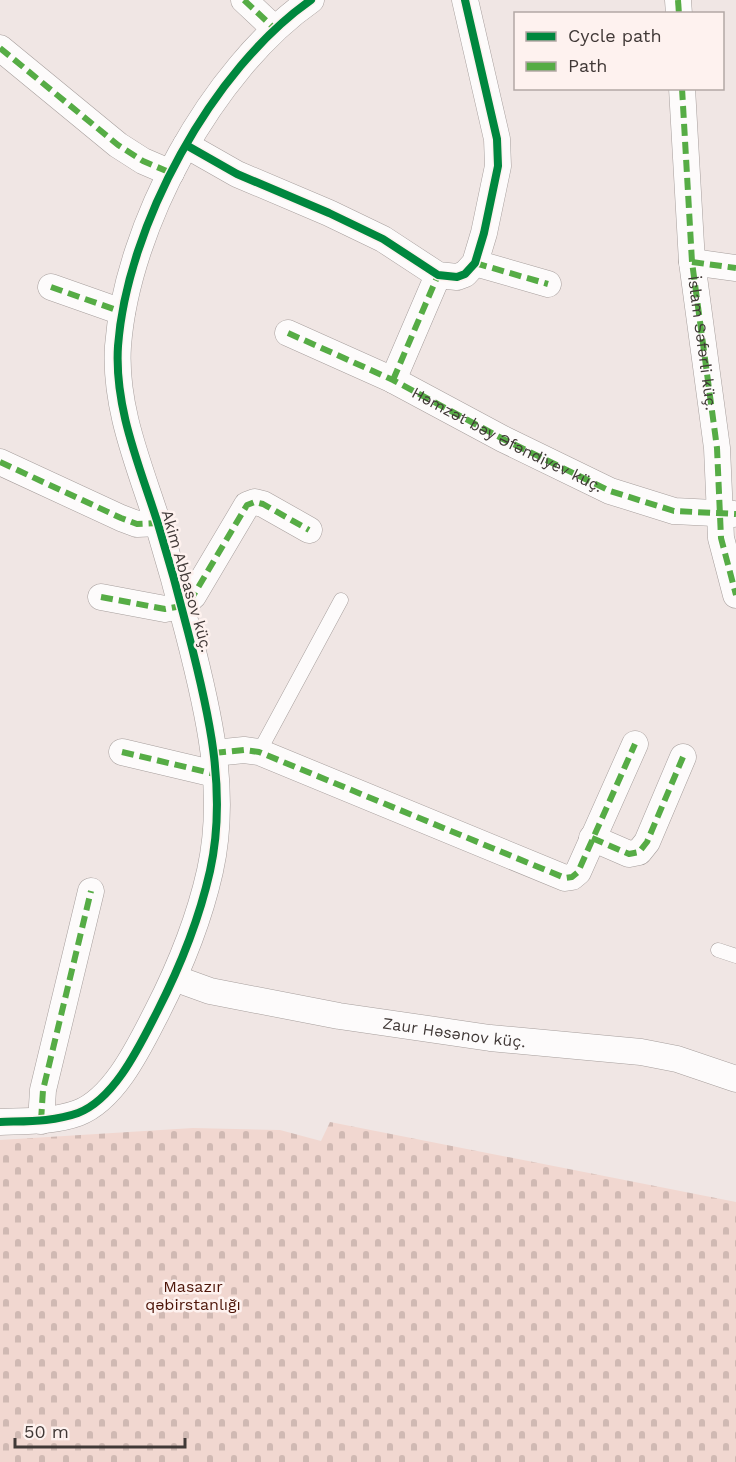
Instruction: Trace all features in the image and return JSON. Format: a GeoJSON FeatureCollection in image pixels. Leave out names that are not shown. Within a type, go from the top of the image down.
{"type":"FeatureCollection","features":[{"type":"Feature","properties":{"kind":"street"},"geometry":{"type":"LineString","coordinates":[[244,0],[275,29]]}},
{"type":"Feature","properties":{"kind":"street","name":"Akim Abbasov küç."},"geometry":{"type":"LineString","coordinates":[[0,1122],[41,1121],[82,1112],[99,1100],[129,1064],[174,978],[195,921],[210,869],[215,832],[215,763],[197,666],[182,606],[127,429],[118,348],[122,312],[136,258],[151,217],[186,145],[207,111],[241,67],[275,29],[311,0]]}},
{"type":"Feature","properties":{"kind":"street"},"geometry":{"type":"LineString","coordinates":[[186,145],[237,174],[383,239],[438,275],[457,277],[465,274],[475,263],[491,207],[498,166],[497,139],[465,0]]}},
{"type":"Feature","properties":{"kind":"street"},"geometry":{"type":"LineString","coordinates":[[0,48],[118,145],[143,161],[171,173]]}},
{"type":"Feature","properties":{"kind":"street","name":"İslam Səfərli küç."},"geometry":{"type":"LineString","coordinates":[[682,90],[692,262],[727,514],[721,538],[736,595]]}},
{"type":"Feature","properties":{"kind":"street"},"geometry":{"type":"LineString","coordinates":[[692,262],[736,268]]}},
{"type":"Feature","properties":{"kind":"street"},"geometry":{"type":"LineString","coordinates":[[475,263],[548,284]]}},
{"type":"Feature","properties":{"kind":"street"},"geometry":{"type":"LineString","coordinates":[[393,380],[438,275]]}},
{"type":"Feature","properties":{"kind":"street"},"geometry":{"type":"LineString","coordinates":[[51,286],[122,312]]}},
{"type":"Feature","properties":{"kind":"street","name":"Həmzət bəy Əfəndiyev küç."},"geometry":{"type":"LineString","coordinates":[[288,333],[393,380],[503,439],[610,491],[674,511],[727,514]]}},
{"type":"Feature","properties":{"kind":"street"},"geometry":{"type":"LineString","coordinates":[[0,462],[136,524],[158,524]]}},
{"type":"Feature","properties":{"kind":"street"},"geometry":{"type":"LineString","coordinates":[[101,597],[165,609],[182,606],[193,596],[247,505],[255,502],[263,504],[309,530]]}},
{"type":"Feature","properties":{"kind":"street"},"geometry":{"type":"LineString","coordinates":[[122,752],[215,763],[244,750],[259,752],[566,878],[578,872],[635,744]]}},
{"type":"Feature","properties":{"kind":"street"},"geometry":{"type":"LineString","coordinates":[[592,838],[629,854],[639,852],[647,842],[683,757]]}},
{"type":"Feature","properties":{"kind":"street"},"geometry":{"type":"LineString","coordinates":[[41,1121],[43,1090],[91,891]]}},
{"type":"Feature","properties":{"kind":"street","name":"Zaur Həsənov küç."},"geometry":{"type":"LineString","coordinates":[[174,978],[210,991],[339,1016],[490,1038],[641,1052],[677,1059],[736,1079]]}},
{"type":"Feature","properties":{"kind":"lane"},"geometry":{"type":"LineString","coordinates":[[259,752],[341,600]]}},
{"type":"Feature","properties":{"kind":"lane"},"geometry":{"type":"LineString","coordinates":[[718,950],[736,956]]}},
{"type":"Feature","properties":{"kind":"green space","name":"Masazır qəbirstanlığı"},"geometry":{"type":"Polygon","coordinates":[[[330,1122],[736,1202],[736,1462],[0,1462],[0,1140],[193,1128],[280,1130],[321,1141],[330,1122]]]}},
{"type":"Feature","properties":{"kind":"marked path"},"geometry":{"type":"LineString","coordinates":[[244,0],[275,29]]}},
{"type":"Feature","properties":{"kind":"marked path"},"geometry":{"type":"LineString","coordinates":[[678,0],[679,12]]}},
{"type":"Feature","properties":{"kind":"marked path"},"geometry":{"type":"LineString","coordinates":[[0,48],[118,145],[143,161],[171,173]]}},
{"type":"Feature","properties":{"kind":"marked path"},"geometry":{"type":"LineString","coordinates":[[682,90],[692,262],[717,448],[721,538],[736,595]]}},
{"type":"Feature","properties":{"kind":"marked path"},"geometry":{"type":"LineString","coordinates":[[692,262],[736,268]]}},
{"type":"Feature","properties":{"kind":"marked path"},"geometry":{"type":"LineString","coordinates":[[475,263],[548,284]]}},
{"type":"Feature","properties":{"kind":"marked path"},"geometry":{"type":"LineString","coordinates":[[393,380],[438,275]]}},
{"type":"Feature","properties":{"kind":"marked path"},"geometry":{"type":"LineString","coordinates":[[51,287],[122,312]]}},
{"type":"Feature","properties":{"kind":"marked path"},"geometry":{"type":"LineString","coordinates":[[288,333],[393,380],[503,439],[610,491],[674,511],[736,514]]}},
{"type":"Feature","properties":{"kind":"marked path"},"geometry":{"type":"LineString","coordinates":[[0,462],[121,518],[137,524],[158,523]]}},
{"type":"Feature","properties":{"kind":"marked path"},"geometry":{"type":"LineString","coordinates":[[101,597],[165,609],[182,606],[193,596],[247,505],[255,502],[263,504],[309,530]]}},
{"type":"Feature","properties":{"kind":"marked path"},"geometry":{"type":"LineString","coordinates":[[214,753],[244,750],[259,752],[565,878],[572,877],[578,872],[635,744]]}},
{"type":"Feature","properties":{"kind":"marked path"},"geometry":{"type":"LineString","coordinates":[[122,752],[215,774]]}},
{"type":"Feature","properties":{"kind":"marked path"},"geometry":{"type":"LineString","coordinates":[[592,838],[629,854],[639,852],[647,842],[683,757]]}},
{"type":"Feature","properties":{"kind":"marked path"},"geometry":{"type":"LineString","coordinates":[[41,1121],[43,1090],[91,891]]}},
{"type":"Feature","properties":{"kind":"cycle path"},"geometry":{"type":"LineString","coordinates":[[0,1122],[49,1120],[69,1116],[91,1106],[115,1084],[143,1040],[181,961],[206,889],[215,841],[217,811],[213,750],[202,691],[174,578],[124,415],[120,392],[118,346],[125,300],[138,251],[157,202],[181,154],[209,108],[240,66],[275,30],[311,0]]}},
{"type":"Feature","properties":{"kind":"cycle path"},"geometry":{"type":"LineString","coordinates":[[186,145],[237,174],[383,239],[438,275],[457,277],[465,274],[475,263],[484,233],[498,166],[497,139],[465,0]]}}]}
